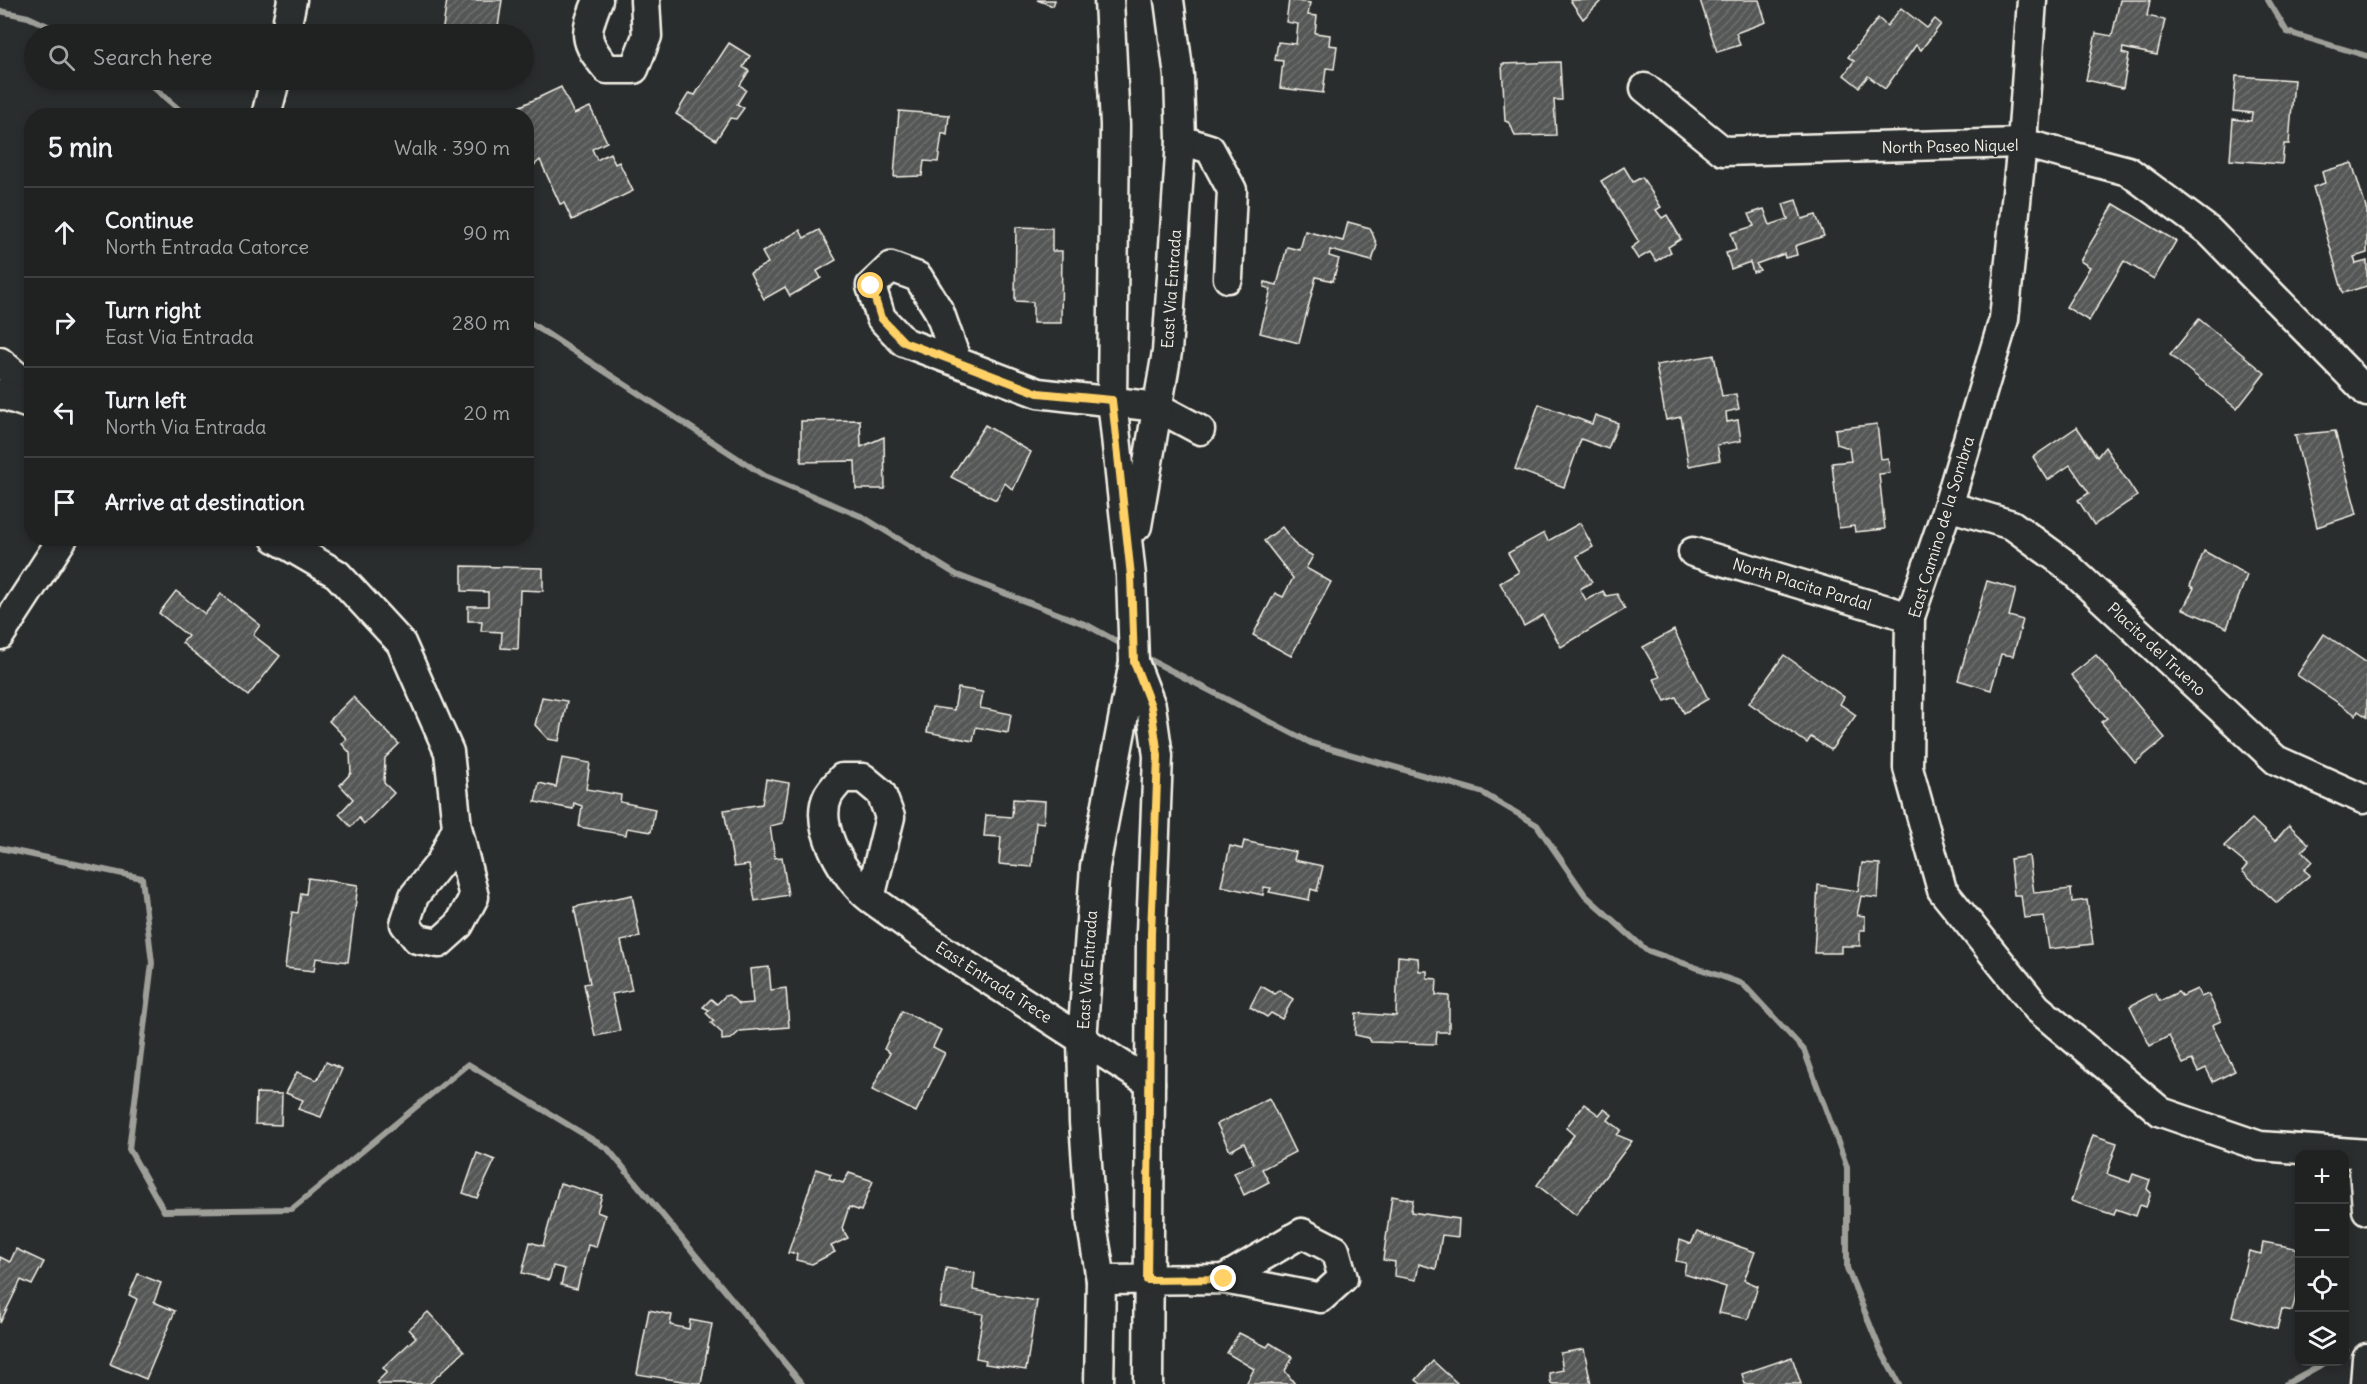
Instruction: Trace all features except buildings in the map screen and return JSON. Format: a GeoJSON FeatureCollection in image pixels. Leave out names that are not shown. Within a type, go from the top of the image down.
{"type":"FeatureCollection","features":[{"type":"Feature","properties":{"kind":"street"},"geometry":{"type":"LineString","coordinates":[[287,24],[292,0]]}},
{"type":"Feature","properties":{"kind":"street"},"geometry":{"type":"LineString","coordinates":[[598,0],[587,27],[591,49],[607,69],[634,69],[647,36],[645,0]]}},
{"type":"Feature","properties":{"kind":"street","name":"East Via Entrada"},"geometry":{"type":"LineString","coordinates":[[1099,1384],[1101,1280],[1092,1231],[1084,1122],[1082,1040],[1095,867],[1134,662],[1131,576],[1112,400],[1115,125],[1109,0]]}},
{"type":"Feature","properties":{"kind":"street","name":"East Via Entrada"},"geometry":{"type":"LineString","coordinates":[[1131,576],[1141,487],[1167,352],[1181,140],[1179,76],[1169,0]]}},
{"type":"Feature","properties":{"kind":"street","name":"East Camino de la Sombra"},"geometry":{"type":"LineString","coordinates":[[2032,0],[2022,143],[2004,319],[1948,506],[1910,617],[1908,768],[1942,890],[2037,1008],[2161,1112],[2260,1146],[2365,1154]]}},
{"type":"Feature","properties":{"kind":"street","name":"North Paseo Niquel"},"geometry":{"type":"LineString","coordinates":[[1645,88],[1723,151],[2022,143],[2128,171],[2209,231],[2367,392]]}},
{"type":"Feature","properties":{"kind":"street"},"geometry":{"type":"LineString","coordinates":[[268,108],[272,90]]}},
{"type":"Feature","properties":{"kind":"street"},"geometry":{"type":"LineString","coordinates":[[1181,140],[1210,149],[1232,190],[1228,279]]}},
{"type":"Feature","properties":{"kind":"street"},"geometry":{"type":"LineString","coordinates":[[0,362],[24,382]]}},
{"type":"Feature","properties":{"kind":"street"},"geometry":{"type":"LineString","coordinates":[[957,362],[1038,393],[1157,407],[1200,430]]}},
{"type":"Feature","properties":{"kind":"street"},"geometry":{"type":"LineString","coordinates":[[0,394],[24,402]]}},
{"type":"Feature","properties":{"kind":"street","name":"Placita del Trueno"},"geometry":{"type":"LineString","coordinates":[[1948,506],[2012,525],[2064,563],[2276,760],[2363,799]]}},
{"type":"Feature","properties":{"kind":"street"},"geometry":{"type":"LineString","coordinates":[[0,635],[58,546]]}},
{"type":"Feature","properties":{"kind":"street"},"geometry":{"type":"LineString","coordinates":[[289,546],[337,574],[402,643],[449,752],[457,827]]}},
{"type":"Feature","properties":{"kind":"street","name":"North Placita Pardal"},"geometry":{"type":"LineString","coordinates":[[1693,552],[1910,617]]}},
{"type":"Feature","properties":{"kind":"street","name":"East Via Entrada"},"geometry":{"type":"LineString","coordinates":[[1134,662],[1151,706],[1158,756],[1151,933],[1148,1384]]}},
{"type":"Feature","properties":{"kind":"street","name":"East Entrada Trece"},"geometry":{"type":"LineString","coordinates":[[870,898],[944,951],[1150,1083]]}},
{"type":"Feature","properties":{"kind":"street"},"geometry":{"type":"LineString","coordinates":[[2365,1154],[2367,1210]]}},
{"type":"Feature","properties":{"kind":"street"},"geometry":{"type":"LineString","coordinates":[[1101,1280],[1224,1279]]}},
{"type":"Feature","properties":{"kind":"street"},"geometry":{"type":"LineString","coordinates":[[2365,1384],[2367,1358]]}},
{"type":"Feature","properties":{"kind":"waterway"},"geometry":{"type":"LineString","coordinates":[[2268,0],[2287,32],[2367,56]]}},
{"type":"Feature","properties":{"kind":"waterway"},"geometry":{"type":"LineString","coordinates":[[0,11],[28,17],[43,24]]}},
{"type":"Feature","properties":{"kind":"waterway"},"geometry":{"type":"LineString","coordinates":[[157,90],[177,108]]}},
{"type":"Feature","properties":{"kind":"waterway"},"geometry":{"type":"LineString","coordinates":[[534,325],[765,476],[863,517],[957,575],[1087,625],[1125,646]]}},
{"type":"Feature","properties":{"kind":"waterway"},"geometry":{"type":"LineString","coordinates":[[1141,655],[1311,743],[1481,792],[1537,825],[1585,895],[1646,950],[1743,984],[1804,1050],[1847,1167],[1847,1268],[1879,1347],[1899,1384]]}},
{"type":"Feature","properties":{"kind":"waterway"},"geometry":{"type":"LineString","coordinates":[[0,848],[142,878],[152,963],[129,1149],[164,1211],[292,1209],[468,1064],[608,1149],[802,1384]]}},
{"type":"Feature","properties":{"kind":"waterway"},"geometry":{"type":"LineString","coordinates":[[2286,1384],[2319,1366]]}},
{"type":"Feature","properties":{"kind":"route"},"geometry":{"type":"LineString","coordinates":[[871,286],[881,318],[904,342],[1038,393],[1112,400],[1131,576],[1134,662],[1151,706],[1158,756],[1151,933],[1147,1280],[1224,1279]]}}]}
